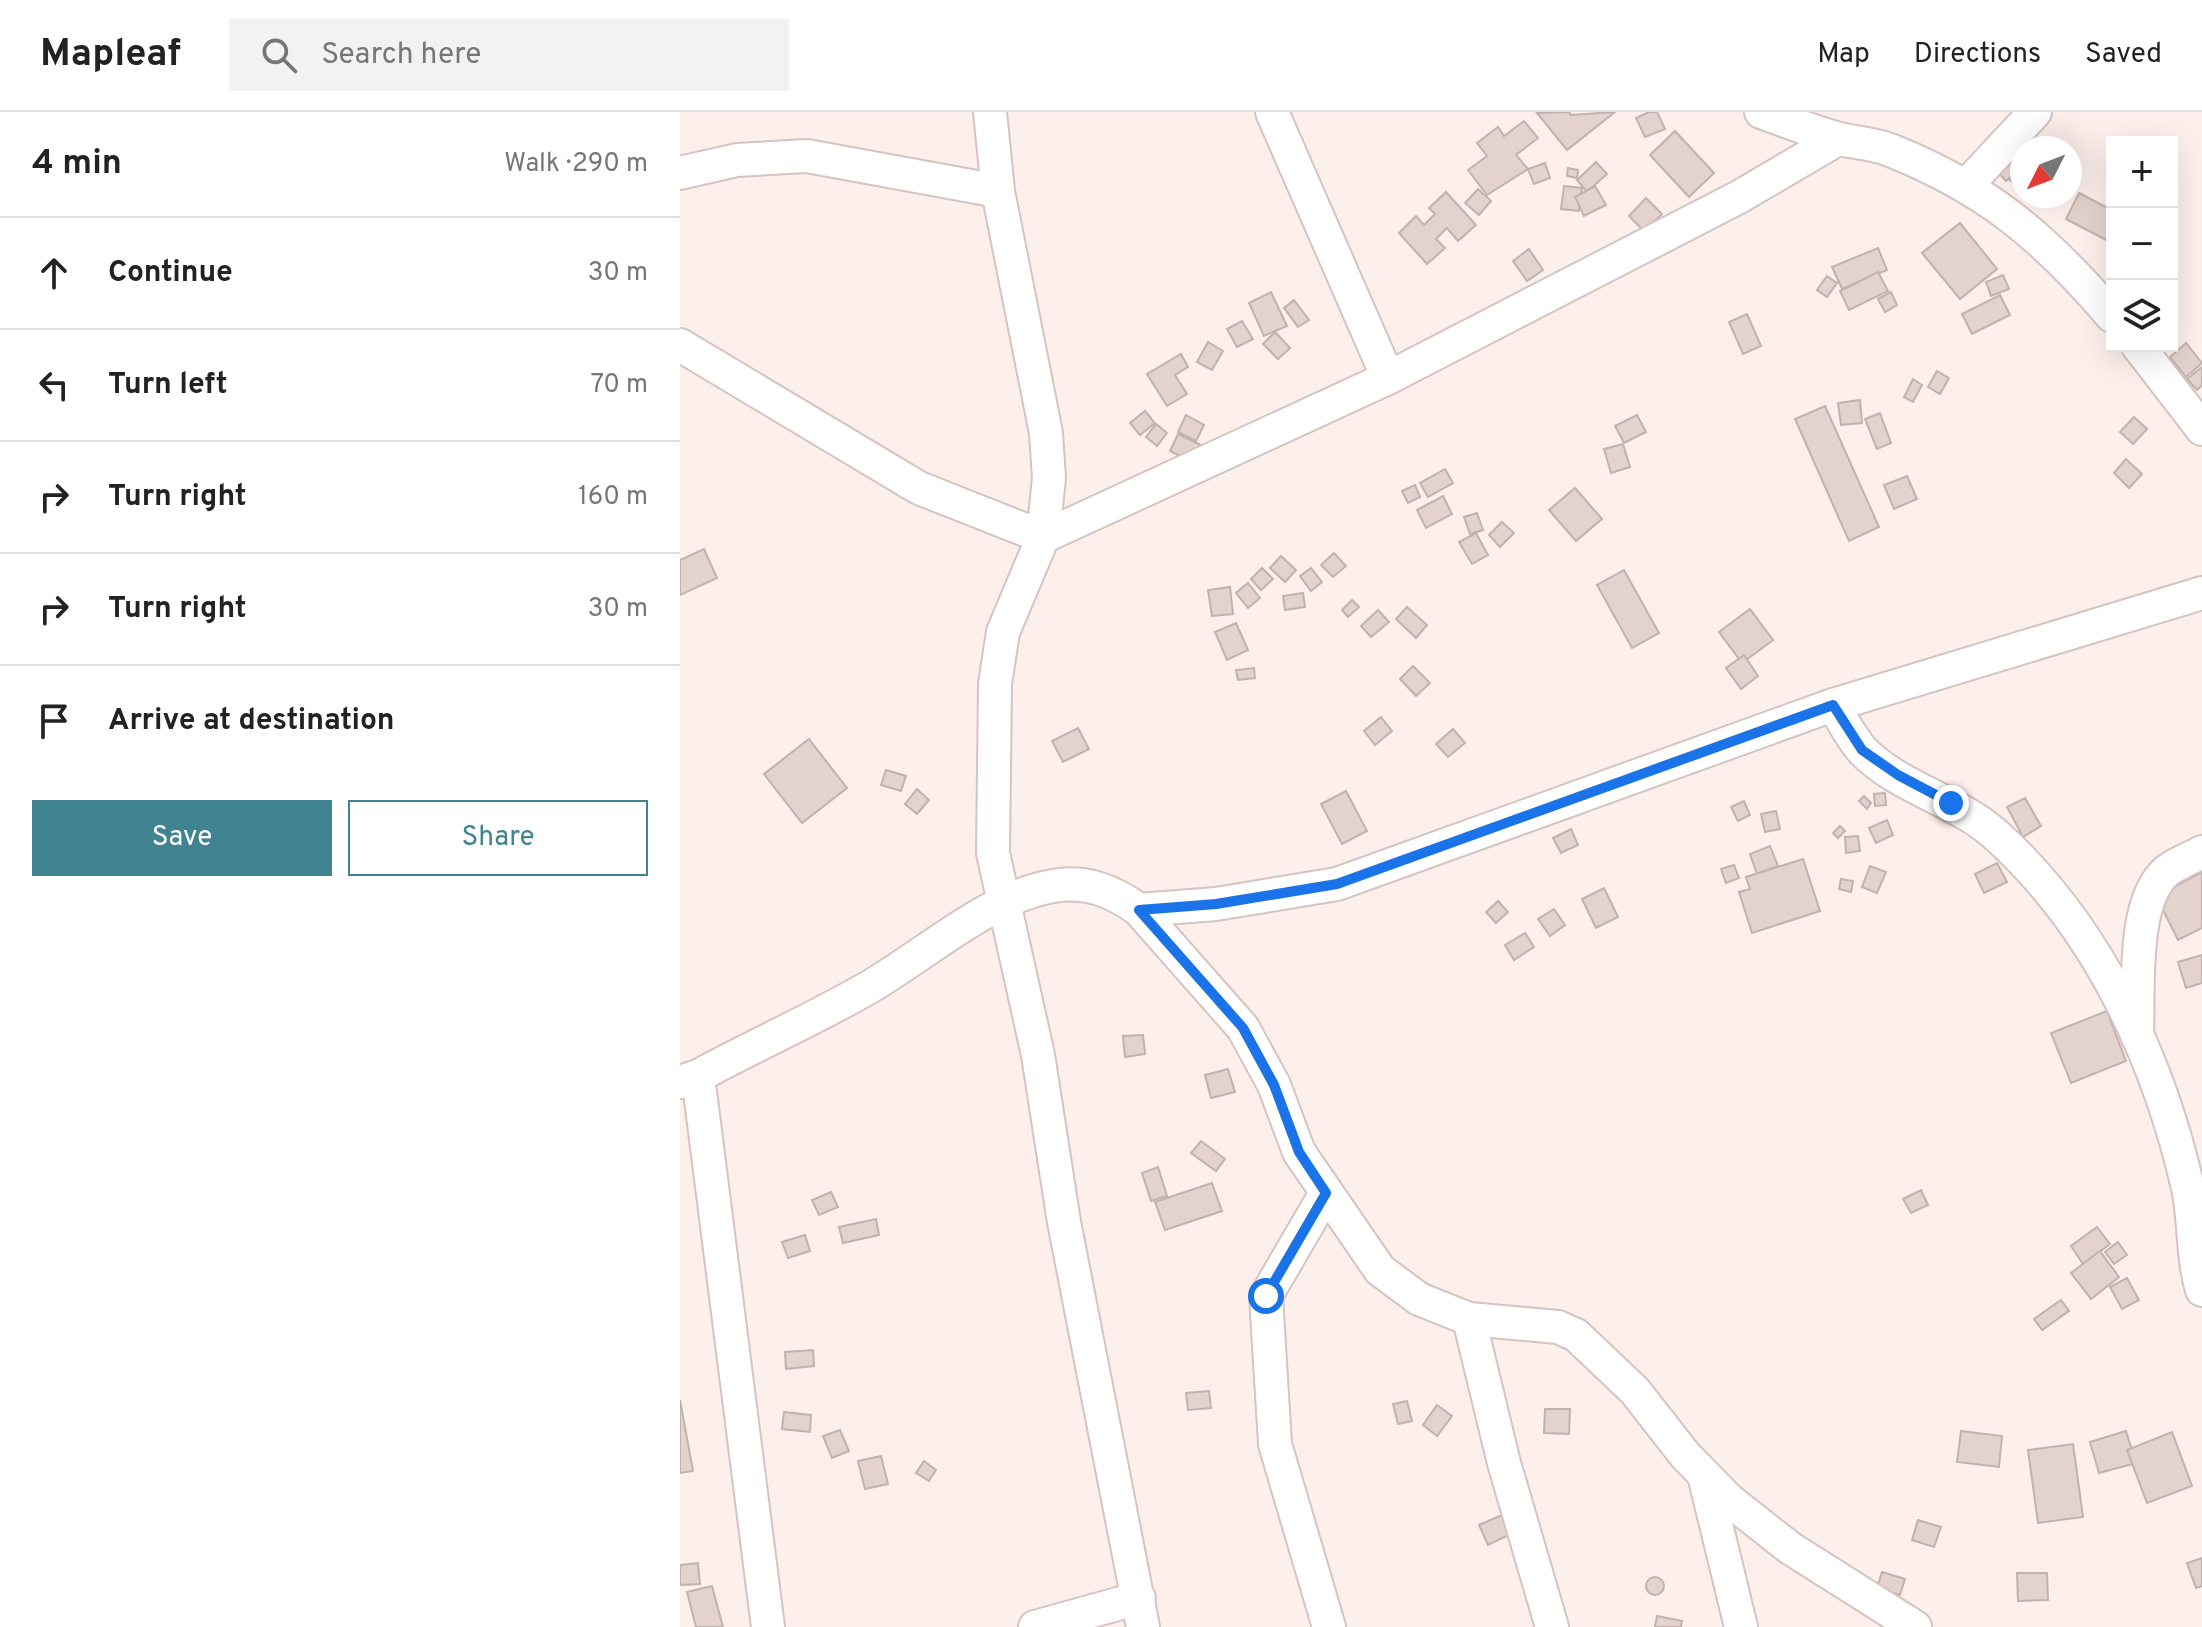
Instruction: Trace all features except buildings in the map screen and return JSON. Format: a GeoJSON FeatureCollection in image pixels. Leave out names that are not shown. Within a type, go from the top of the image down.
{"type":"FeatureCollection","features":[{"type":"Feature","properties":{"kind":"street"},"geometry":{"type":"LineString","coordinates":[[990,112],[998,191],[1046,433],[1049,478],[1043,537],[1003,632],[995,684],[993,853],[1038,1055],[1064,1222],[1141,1613],[1035,1627]]}},
{"type":"Feature","properties":{"kind":"street"},"geometry":{"type":"LineString","coordinates":[[1272,112],[1388,378]]}},
{"type":"Feature","properties":{"kind":"street"},"geometry":{"type":"LineString","coordinates":[[1761,112],[1838,139],[1887,148],[1967,185],[2009,212],[2068,265],[2106,309]]}},
{"type":"Feature","properties":{"kind":"street"},"geometry":{"type":"LineString","coordinates":[[1967,185],[2035,112]]}},
{"type":"Feature","properties":{"kind":"street"},"geometry":{"type":"LineString","coordinates":[[680,345],[919,488],[1043,537],[1388,378],[1739,197],[1838,139]]}},
{"type":"Feature","properties":{"kind":"street"},"geometry":{"type":"LineString","coordinates":[[680,173],[737,160],[807,156],[998,191]]}},
{"type":"Feature","properties":{"kind":"street"},"geometry":{"type":"LineString","coordinates":[[2143,352],[2202,429]]}},
{"type":"Feature","properties":{"kind":"street"},"geometry":{"type":"LineString","coordinates":[[1139,910],[1216,904],[1337,884],[1833,705],[2202,593]]}},
{"type":"Feature","properties":{"kind":"street"},"geometry":{"type":"LineString","coordinates":[[1833,705],[1862,750],[1898,775],[1951,803],[1995,834],[2051,891],[2094,949],[2137,1038],[2168,1117],[2188,1190],[2202,1290]]}},
{"type":"Feature","properties":{"kind":"street"},"geometry":{"type":"LineString","coordinates":[[2137,1038],[2142,932],[2148,898],[2167,871],[2202,852]]}},
{"type":"Feature","properties":{"kind":"street"},"geometry":{"type":"LineString","coordinates":[[768,1627],[689,1079],[865,990],[1006,901],[1056,885],[1082,885],[1119,896],[1139,910],[1243,1028],[1274,1085],[1299,1152],[1380,1270],[1419,1299],[1469,1319],[1558,1327],[1576,1335],[1635,1391],[1704,1475],[1790,1548],[1915,1627]]}},
{"type":"Feature","properties":{"kind":"street"},"geometry":{"type":"LineString","coordinates":[[1326,1193],[1266,1296],[1275,1444],[1329,1627]]}},
{"type":"Feature","properties":{"kind":"street"},"geometry":{"type":"LineString","coordinates":[[1469,1319],[1504,1463],[1552,1627]]}},
{"type":"Feature","properties":{"kind":"street"},"geometry":{"type":"LineString","coordinates":[[1704,1475],[1741,1627]]}},
{"type":"Feature","properties":{"kind":"route"},"geometry":{"type":"LineString","coordinates":[[1266,1296],[1326,1193],[1299,1152],[1274,1085],[1243,1028],[1139,910],[1216,904],[1337,884],[1833,705],[1862,750],[1898,775],[1951,803]]}}]}
